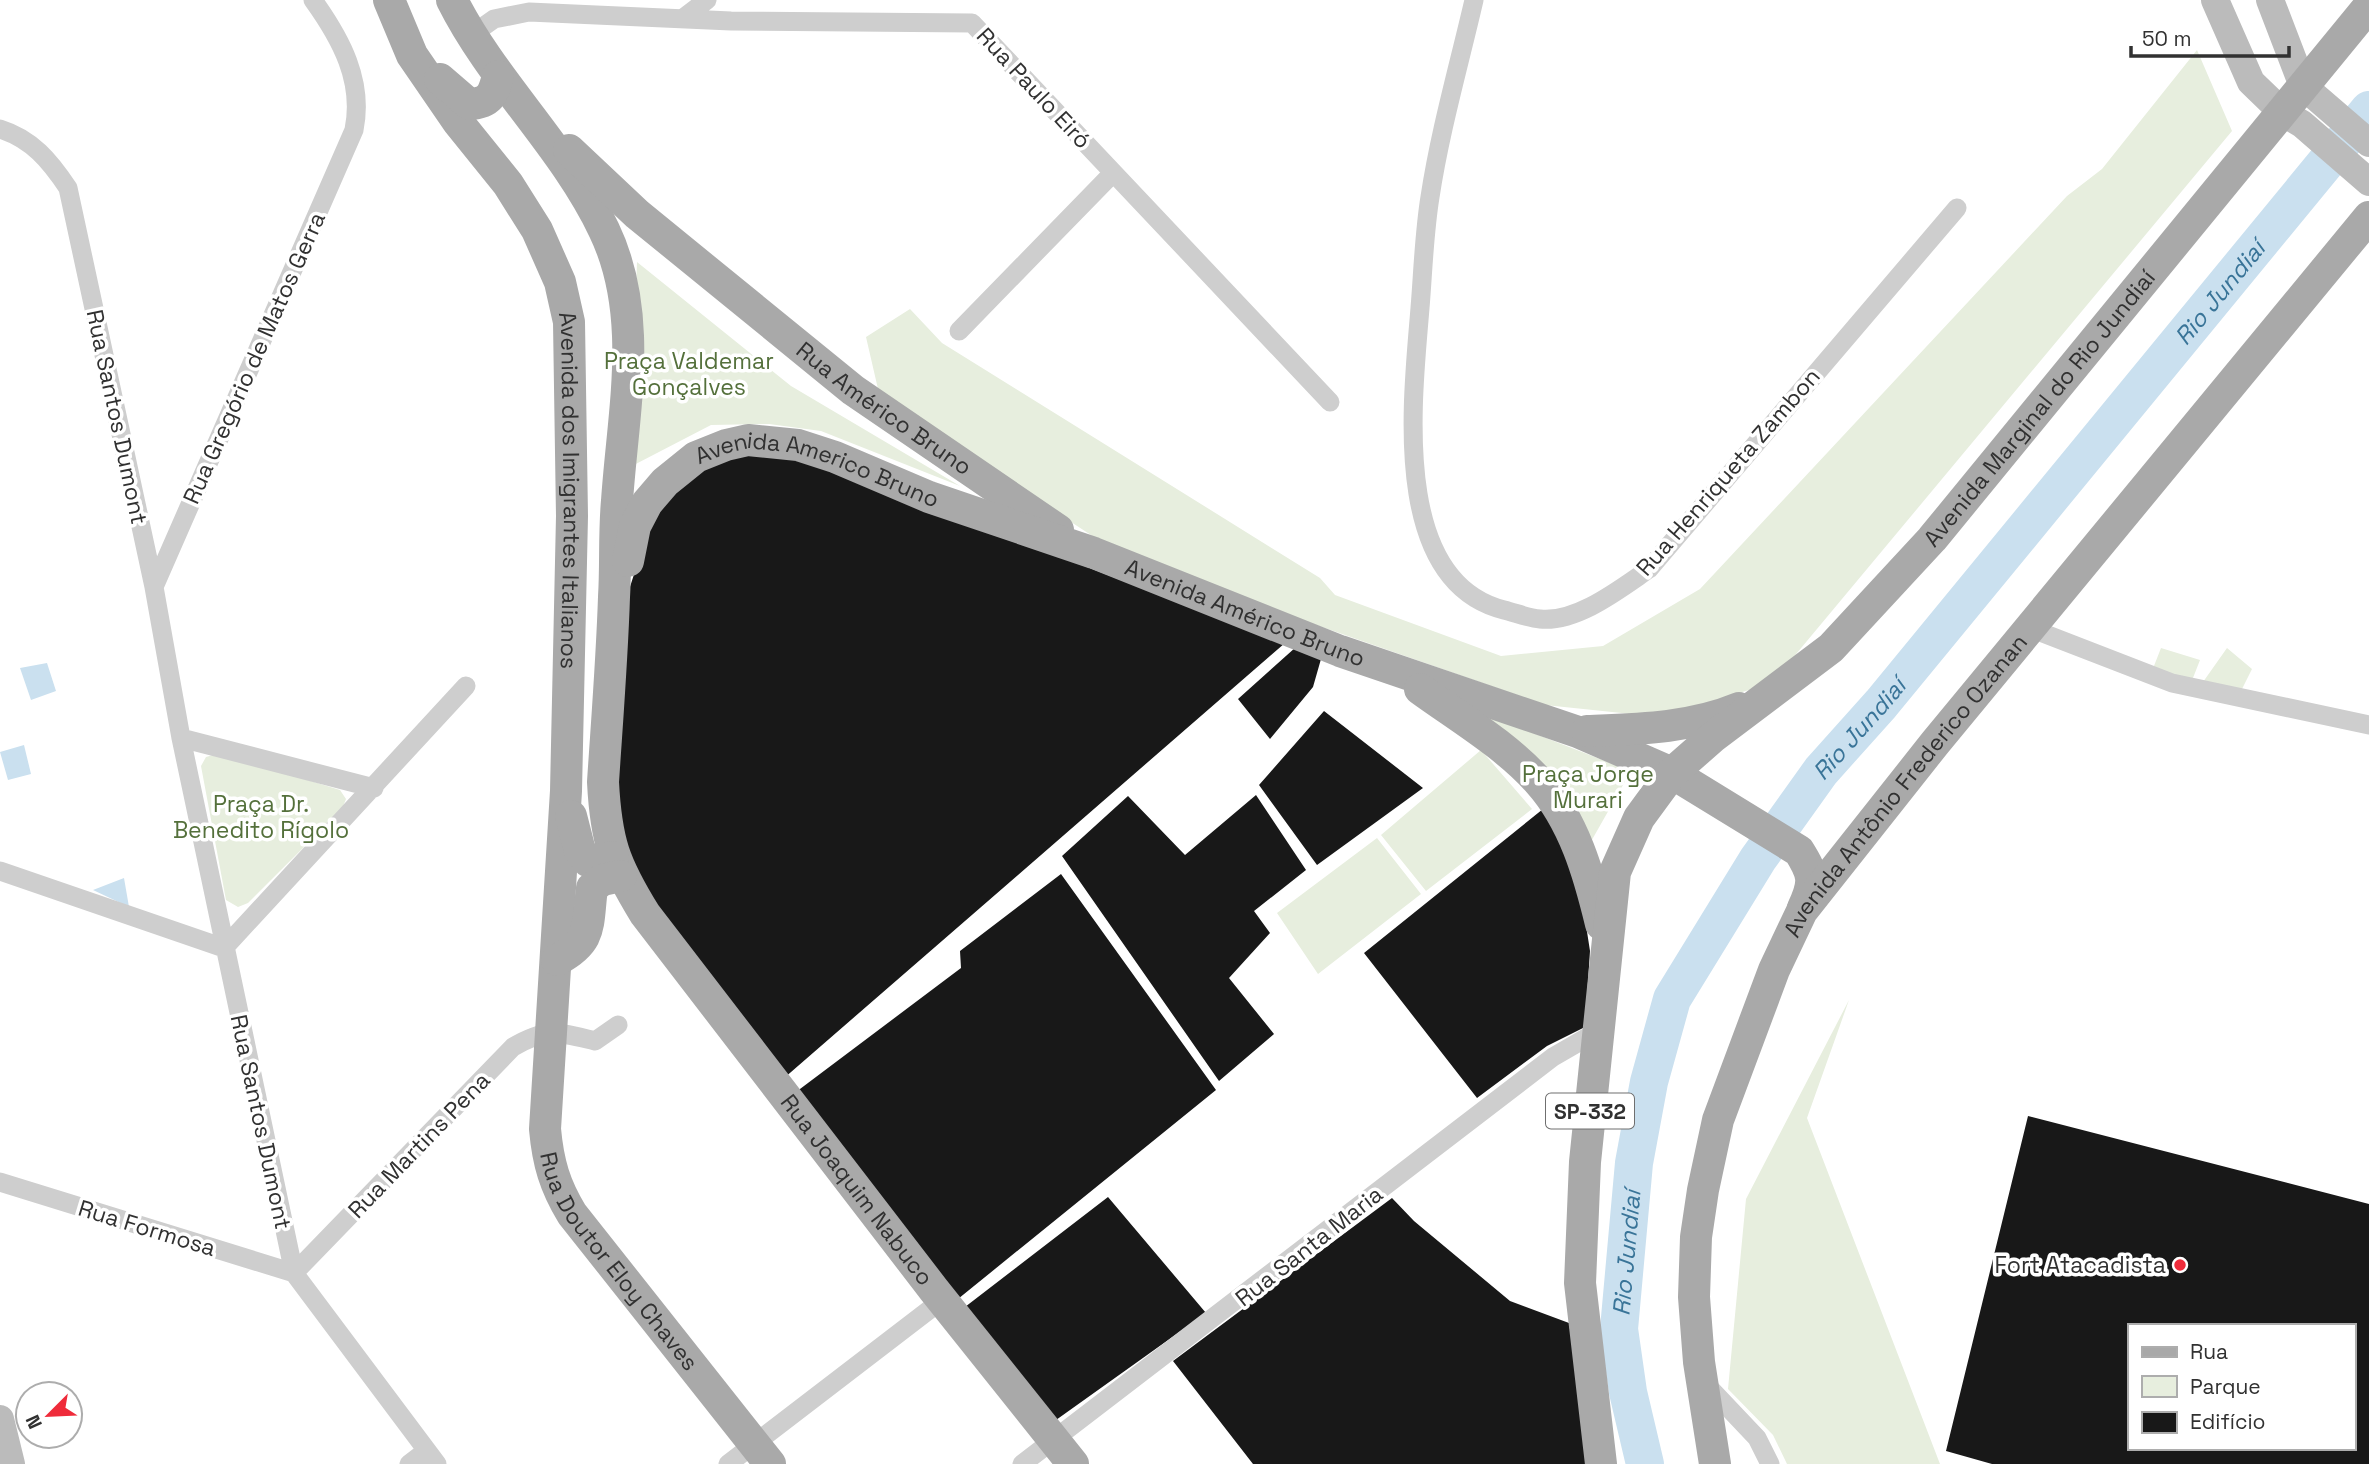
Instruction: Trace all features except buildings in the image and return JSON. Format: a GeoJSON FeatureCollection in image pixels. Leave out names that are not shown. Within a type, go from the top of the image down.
{"type":"FeatureCollection","features":[{"type":"Feature","properties":{"kind":"main road","name":"Avenida dos Imigrantes Italianos"},"geometry":{"type":"LineString","coordinates":[[388,0],[412,55],[458,122],[509,184],[537,230],[560,282],[569,322],[572,516],[566,791],[553,1030]]}},
{"type":"Feature","properties":{"kind":"main road","name":"Avenida dos Imigrantes Italianos"},"geometry":{"type":"LineString","coordinates":[[452,0],[470,36],[528,112],[604,230],[627,304],[628,369],[616,503],[615,595],[603,782],[605,821],[617,866],[645,914]]}},
{"type":"Feature","properties":{"kind":"main road","name":"Avenida Marginal do Rio Jundiaí"},"geometry":{"type":"LineString","coordinates":[[1672,773],[1713,737],[1831,648],[1932,539],[2292,118],[2369,6]]}},
{"type":"Feature","properties":{"kind":"main road"},"geometry":{"type":"LineString","coordinates":[[412,55],[469,104],[483,103],[492,97],[498,76]]}},
{"type":"Feature","properties":{"kind":"main road","name":"Rua Américo Bruno"},"geometry":{"type":"LineString","coordinates":[[528,112],[637,214],[853,390],[1094,554]]}},
{"type":"Feature","properties":{"kind":"main road","name":"Avenida Antônio Frederico Ozanan"},"geometry":{"type":"LineString","coordinates":[[1715,1464],[1702,1379],[1694,1297],[1696,1237],[1718,1120],[1750,1031],[1802,911],[2030,628],[2369,217]]}},
{"type":"Feature","properties":{"kind":"main road","name":"Avenida Americo Bruno"},"geometry":{"type":"LineString","coordinates":[[615,595],[627,563],[635,526],[647,503],[665,482],[696,457],[748,440],[798,445],[835,457],[929,497],[1094,554]]}},
{"type":"Feature","properties":{"kind":"main road","name":"Avenida Américo Bruno"},"geometry":{"type":"LineString","coordinates":[[1094,554],[1396,671]]}},
{"type":"Feature","properties":{"kind":"main road"},"geometry":{"type":"LineString","coordinates":[[1396,671],[1578,732],[1672,773],[1799,851],[1809,868],[1813,886],[1802,911]]}},
{"type":"Feature","properties":{"kind":"main road"},"geometry":{"type":"LineString","coordinates":[[1396,671],[1506,751],[1539,782],[1562,813],[1590,876],[1607,949]]}},
{"type":"Feature","properties":{"kind":"main road"},"geometry":{"type":"LineString","coordinates":[[1578,732],[1658,728],[1723,715],[1775,692]]}},
{"type":"Feature","properties":{"kind":"main road","name":"SP-332"},"geometry":{"type":"LineString","coordinates":[[1601,1464],[1580,1283],[1585,1162],[1598,1031],[1615,872],[1639,818],[1672,773]]}},
{"type":"Feature","properties":{"kind":"main road"},"geometry":{"type":"LineString","coordinates":[[566,791],[580,851],[588,861],[617,866]]}},
{"type":"Feature","properties":{"kind":"main road"},"geometry":{"type":"LineString","coordinates":[[557,960],[576,950],[584,940],[592,888],[617,866]]}},
{"type":"Feature","properties":{"kind":"main road","name":"Rua Joaquim Nabuco"},"geometry":{"type":"LineString","coordinates":[[645,914],[942,1300],[1063,1452]]}},
{"type":"Feature","properties":{"kind":"main road","name":"Rua Doutor Eloy Chaves"},"geometry":{"type":"LineString","coordinates":[[553,1030],[545,1129],[548,1165],[558,1190],[625,1284],[762,1454]]}},
{"type":"Feature","properties":{"kind":"street","name":"Rua Gregório de Matos Gerra"},"geometry":{"type":"LineString","coordinates":[[154,587],[354,130],[359,104],[350,66],[328,20],[313,0]]}},
{"type":"Feature","properties":{"kind":"street"},"geometry":{"type":"LineString","coordinates":[[682,19],[707,0]]}},
{"type":"Feature","properties":{"kind":"street","name":"Rua Henriqueta Zambon"},"geometry":{"type":"LineString","coordinates":[[1474,0],[1430,198],[1412,408],[1414,465],[1420,502],[1436,556],[1463,591],[1491,607],[1542,620],[1592,608],[1649,569],[1957,208]]}},
{"type":"Feature","properties":{"kind":"street"},"geometry":{"type":"LineString","coordinates":[[2215,0],[2251,82],[2363,177]]}},
{"type":"Feature","properties":{"kind":"street"},"geometry":{"type":"LineString","coordinates":[[2270,0],[2311,93],[2369,143]]}},
{"type":"Feature","properties":{"kind":"street","name":"Rua Paulo Eiró"},"geometry":{"type":"LineString","coordinates":[[470,36],[494,19],[528,12],[682,19],[972,23],[1330,402]]}},
{"type":"Feature","properties":{"kind":"street","name":"Rua Santos Dumont"},"geometry":{"type":"LineString","coordinates":[[0,130],[14,133],[47,157],[68,188],[154,587],[181,738],[294,1273],[432,1457]]}},
{"type":"Feature","properties":{"kind":"street"},"geometry":{"type":"LineString","coordinates":[[959,331],[1114,173]]}},
{"type":"Feature","properties":{"kind":"street"},"geometry":{"type":"LineString","coordinates":[[2030,628],[2172,683],[2369,725]]}},
{"type":"Feature","properties":{"kind":"street"},"geometry":{"type":"LineString","coordinates":[[0,872],[224,948],[466,687]]}},
{"type":"Feature","properties":{"kind":"street"},"geometry":{"type":"LineString","coordinates":[[181,738],[374,788]]}},
{"type":"Feature","properties":{"kind":"street"},"geometry":{"type":"LineString","coordinates":[[553,1030],[595,1041],[618,1025]]}},
{"type":"Feature","properties":{"kind":"street","name":"Rua Martins Pena"},"geometry":{"type":"LineString","coordinates":[[294,1273],[513,1047],[532,1036],[553,1030]]}},
{"type":"Feature","properties":{"kind":"street","name":"Rua Santa Maria"},"geometry":{"type":"LineString","coordinates":[[1022,1464],[1063,1452],[1553,1057],[1598,1031]]}},
{"type":"Feature","properties":{"kind":"street","name":"Rua Formosa"},"geometry":{"type":"LineString","coordinates":[[0,1182],[294,1273]]}},
{"type":"Feature","properties":{"kind":"street"},"geometry":{"type":"LineString","coordinates":[[728,1464],[762,1454],[942,1300]]}},
{"type":"Feature","properties":{"kind":"street"},"geometry":{"type":"LineString","coordinates":[[1702,1379],[1758,1438],[1770,1464]]}},
{"type":"Feature","properties":{"kind":"street"},"geometry":{"type":"LineString","coordinates":[[0,1419],[11,1464]]}},
{"type":"Feature","properties":{"kind":"street"},"geometry":{"type":"LineString","coordinates":[[409,1464],[432,1457]]}},
{"type":"Feature","properties":{"kind":"green space"},"geometry":{"type":"Polygon","coordinates":[[[2197,50],[2232,131],[1772,683],[1660,717],[1545,705],[1282,613],[1094,537],[901,411],[878,389],[866,337],[910,309],[942,343],[1320,578],[1335,595],[1501,656],[1603,646],[1700,589],[2067,196],[2102,169],[2197,50]]]}},
{"type":"Feature","properties":{"kind":"green space","name":"Praça Valdemar Gonçalves"},"geometry":{"type":"Polygon","coordinates":[[[637,262],[791,386],[960,486],[821,431],[769,424],[711,425],[630,467],[637,262]]]}},
{"type":"Feature","properties":{"kind":"green space"},"geometry":{"type":"Polygon","coordinates":[[[2161,648],[2200,660],[2191,683],[2152,671],[2161,648]]]}},
{"type":"Feature","properties":{"kind":"green space"},"geometry":{"type":"Polygon","coordinates":[[[2227,648],[2252,669],[2240,693],[2203,682],[2227,648]]]}},
{"type":"Feature","properties":{"kind":"green space","name":"Praça Jorge Murari"},"geometry":{"type":"Polygon","coordinates":[[[1469,708],[1631,771],[1589,845],[1469,708]]]}},
{"type":"Feature","properties":{"kind":"green space"},"geometry":{"type":"Polygon","coordinates":[[[1481,750],[1532,809],[1426,891],[1381,835],[1481,750]]]}},
{"type":"Feature","properties":{"kind":"green space","name":"Praça Dr. Benedito Rígolo"},"geometry":{"type":"Polygon","coordinates":[[[220,753],[340,790],[346,799],[342,809],[248,903],[238,907],[226,900],[201,766],[206,757],[220,753]]]}},
{"type":"Feature","properties":{"kind":"green space"},"geometry":{"type":"Polygon","coordinates":[[[1377,838],[1421,894],[1318,974],[1277,913],[1377,838]]]}},
{"type":"Feature","properties":{"kind":"green space"},"geometry":{"type":"Polygon","coordinates":[[[1849,1000],[1807,1118],[1940,1464],[1787,1464],[1773,1435],[1728,1389],[1746,1199],[1849,1000]]]}},
{"type":"Feature","properties":{"kind":"water"},"geometry":{"type":"Polygon","coordinates":[[[47,663],[56,691],[31,700],[20,668],[47,663]]]}},
{"type":"Feature","properties":{"kind":"water"},"geometry":{"type":"Polygon","coordinates":[[[24,745],[31,774],[8,780],[0,752],[24,745]]]}},
{"type":"Feature","properties":{"kind":"water"},"geometry":{"type":"Polygon","coordinates":[[[124,878],[129,907],[93,890],[124,878]]]}},
{"type":"Feature","properties":{"kind":"waterway","name":"Rio Jundiaí"},"geometry":{"type":"LineString","coordinates":[[1645,1464],[1628,1392],[1619,1329],[1634,1163],[1649,1082],[1672,999],[1758,859],[1821,771],[1881,704],[2369,110]]}},
{"type":"Feature","properties":{"kind":"place","name":"Fort Atacadista"},"geometry":{"type":"Point","coordinates":[2180,1265]}}]}
